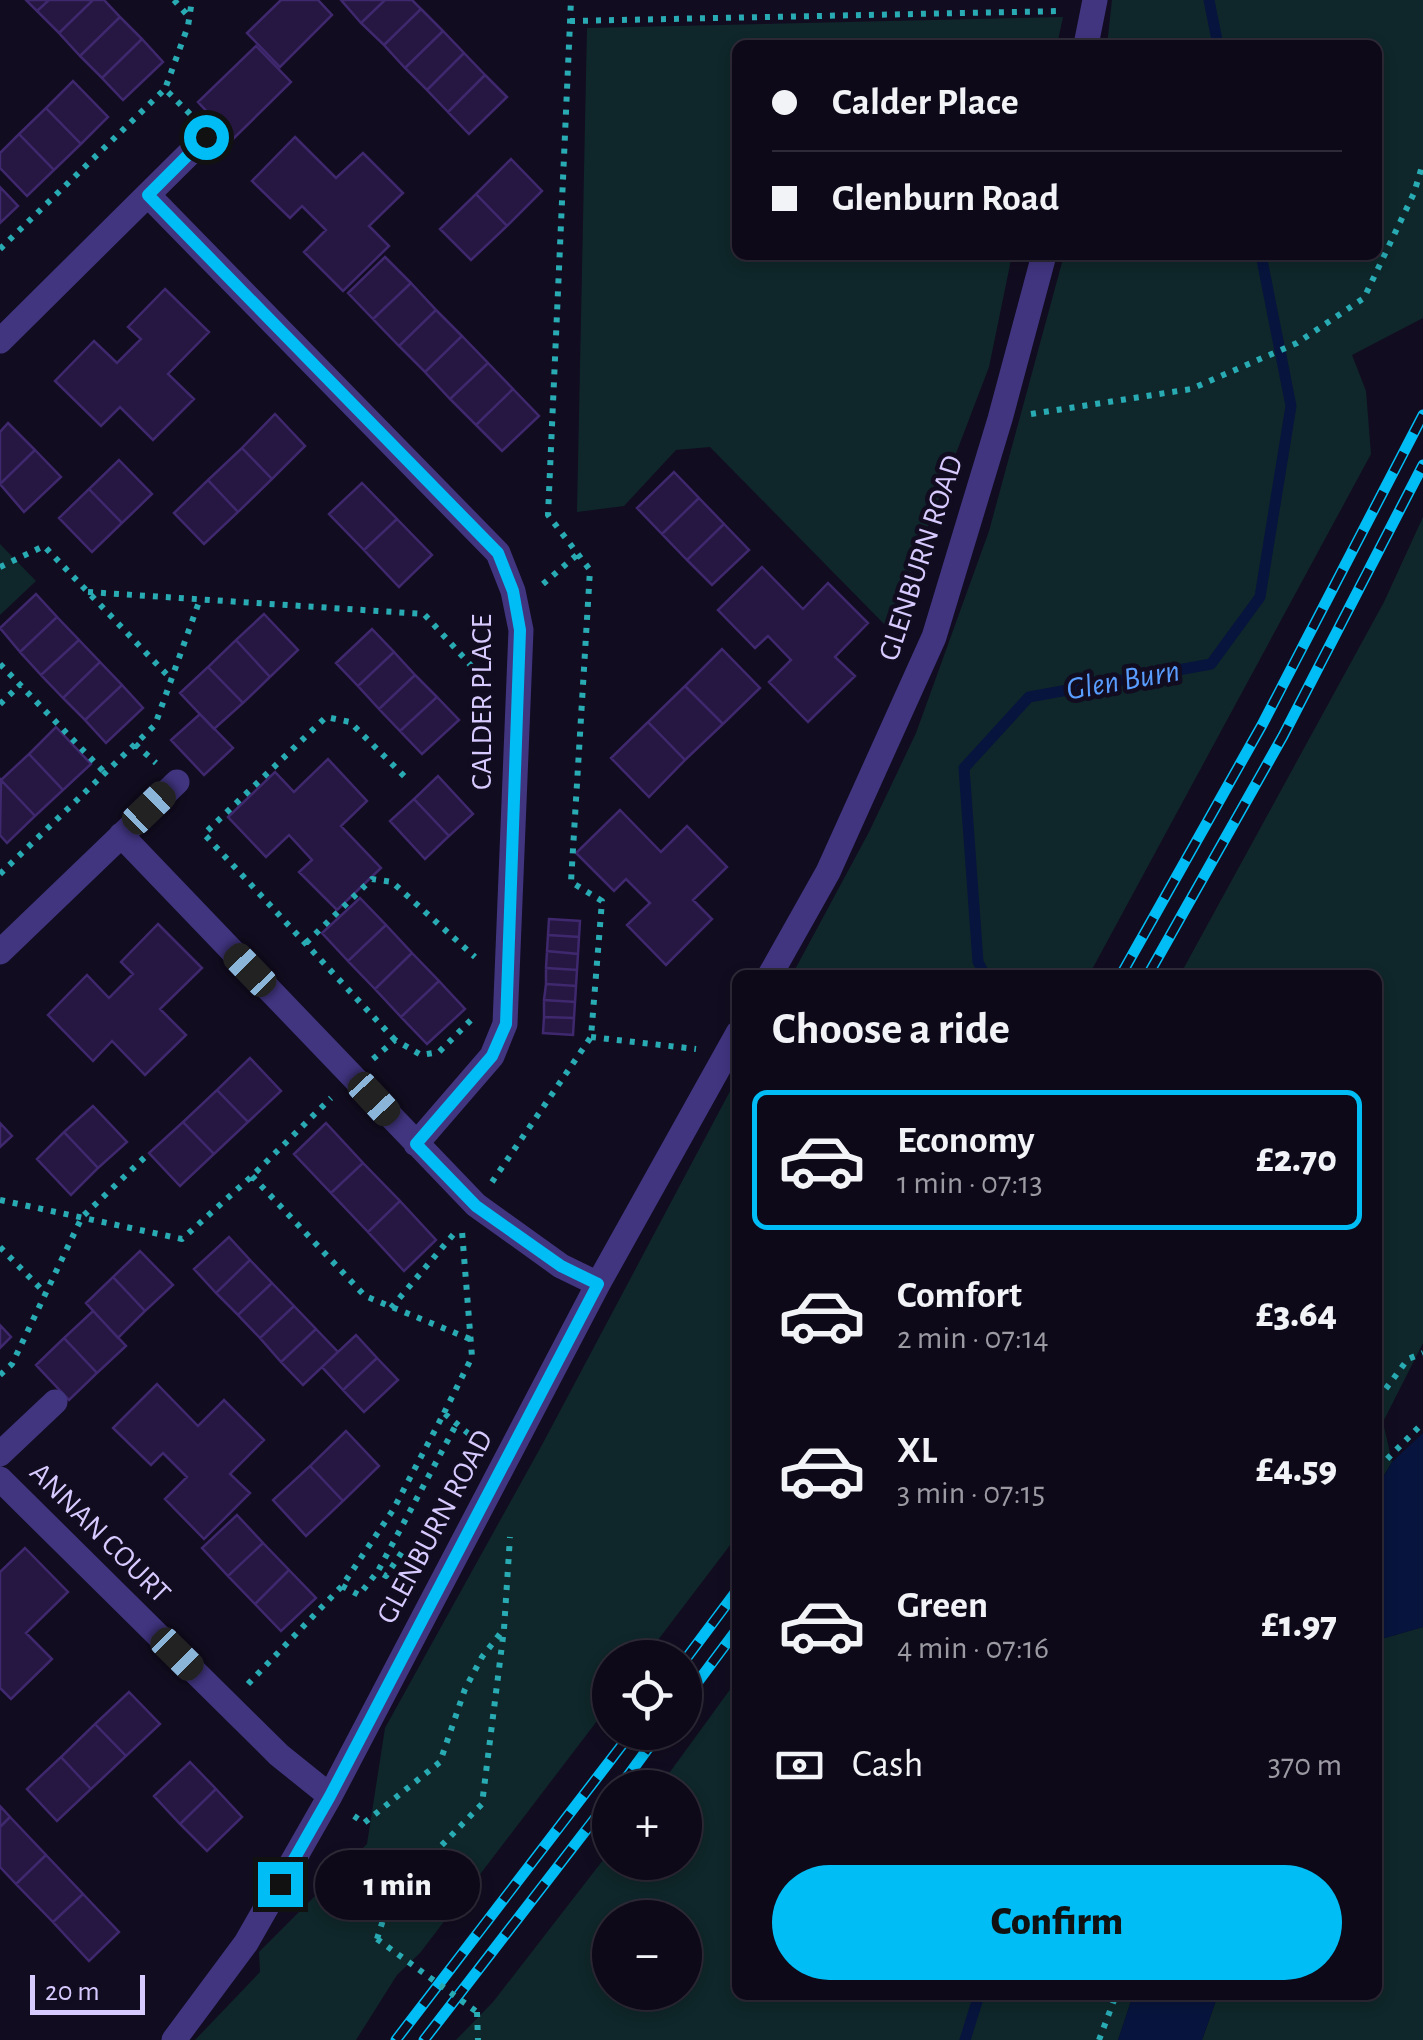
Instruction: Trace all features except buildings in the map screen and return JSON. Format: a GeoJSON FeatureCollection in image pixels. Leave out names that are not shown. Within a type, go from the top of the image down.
{"type":"FeatureCollection","features":[{"type":"Feature","properties":{"kind":"street"},"geometry":{"type":"LineString","coordinates":[[1087,40],[1094,5]]}},
{"type":"Feature","properties":{"kind":"street"},"geometry":{"type":"LineString","coordinates":[[0,341],[206,137]]}},
{"type":"Feature","properties":{"kind":"street","name":"CALDER PLACE"},"geometry":{"type":"LineString","coordinates":[[148,195],[498,553],[513,591],[520,630],[506,1024],[492,1056],[416,1144]]}},
{"type":"Feature","properties":{"kind":"street","name":"GLENBURN ROAD"},"geometry":{"type":"LineString","coordinates":[[773,970],[828,872],[934,637],[1000,419],[1043,260]]}},
{"type":"Feature","properties":{"kind":"street"},"geometry":{"type":"LineString","coordinates":[[0,952],[177,782]]}},
{"type":"Feature","properties":{"kind":"street"},"geometry":{"type":"LineString","coordinates":[[121,835],[476,1206],[561,1266],[598,1284]]}},
{"type":"Feature","properties":{"kind":"street","name":"GLENBURN ROAD"},"geometry":{"type":"LineString","coordinates":[[174,2040],[246,1943],[330,1796],[598,1284],[732,1044]]}},
{"type":"Feature","properties":{"kind":"street","name":"ANNAN COURT"},"geometry":{"type":"LineString","coordinates":[[0,1454],[55,1402]]}},
{"type":"Feature","properties":{"kind":"street","name":"ANNAN COURT"},"geometry":{"type":"LineString","coordinates":[[0,1479],[279,1755],[330,1796]]}},
{"type":"Feature","properties":{"kind":"path"},"geometry":{"type":"LineString","coordinates":[[174,0],[189,17]]}},
{"type":"Feature","properties":{"kind":"path"},"geometry":{"type":"LineString","coordinates":[[0,249],[165,89],[192,0]]}},
{"type":"Feature","properties":{"kind":"path"},"geometry":{"type":"LineString","coordinates":[[476,1206],[590,1037],[602,901],[571,882],[590,570],[548,516],[570,0]]}},
{"type":"Feature","properties":{"kind":"path"},"geometry":{"type":"LineString","coordinates":[[570,21],[1094,5]]}},
{"type":"Feature","properties":{"kind":"path"},"geometry":{"type":"LineString","coordinates":[[165,89],[209,134],[206,137]]}},
{"type":"Feature","properties":{"kind":"path"},"geometry":{"type":"LineString","coordinates":[[1000,419],[1191,389],[1297,343],[1364,298],[1414,194],[1423,163]]}},
{"type":"Feature","properties":{"kind":"path"},"geometry":{"type":"LineString","coordinates":[[0,568],[44,546],[172,679]]}},
{"type":"Feature","properties":{"kind":"path"},"geometry":{"type":"LineString","coordinates":[[544,583],[578,554]]}},
{"type":"Feature","properties":{"kind":"path"},"geometry":{"type":"LineString","coordinates":[[88,592],[424,614],[518,716]]}},
{"type":"Feature","properties":{"kind":"path"},"geometry":{"type":"LineString","coordinates":[[0,874],[156,725],[200,600]]}},
{"type":"Feature","properties":{"kind":"path"},"geometry":{"type":"LineString","coordinates":[[0,664],[105,773]]}},
{"type":"Feature","properties":{"kind":"path"},"geometry":{"type":"LineString","coordinates":[[0,704],[20,685]]}},
{"type":"Feature","properties":{"kind":"path"},"geometry":{"type":"LineString","coordinates":[[395,1040],[204,834],[326,716],[350,722],[406,778]]}},
{"type":"Feature","properties":{"kind":"path"},"geometry":{"type":"LineString","coordinates":[[590,1037],[689,1049],[732,1040]]}},
{"type":"Feature","properties":{"kind":"path"},"geometry":{"type":"LineString","coordinates":[[0,1375],[12,1364],[82,1217],[144,1157]]}},
{"type":"Feature","properties":{"kind":"path"},"geometry":{"type":"LineString","coordinates":[[252,1176],[364,1296],[470,1339]]}},
{"type":"Feature","properties":{"kind":"path"},"geometry":{"type":"LineString","coordinates":[[228,1704],[342,1586],[393,1510],[472,1357],[461,1225],[390,1308]]}},
{"type":"Feature","properties":{"kind":"path"},"geometry":{"type":"LineString","coordinates":[[0,1247],[45,1293]]}},
{"type":"Feature","properties":{"kind":"path"},"geometry":{"type":"LineString","coordinates":[[1382,1393],[1408,1359],[1423,1353]]}},
{"type":"Feature","properties":{"kind":"path"},"geometry":{"type":"LineString","coordinates":[[444,1413],[476,1440]]}},
{"type":"Feature","properties":{"kind":"path"},"geometry":{"type":"LineString","coordinates":[[342,1586],[359,1595],[378,1571],[457,1423]]}},
{"type":"Feature","properties":{"kind":"path"},"geometry":{"type":"LineString","coordinates":[[1382,1464],[1423,1424]]}},
{"type":"Feature","properties":{"kind":"path"},"geometry":{"type":"LineString","coordinates":[[478,2040],[477,2012],[378,1939],[390,1898],[482,1804],[504,1630],[510,1537]]}},
{"type":"Feature","properties":{"kind":"path"},"geometry":{"type":"LineString","coordinates":[[378,1571],[386,1576],[404,1549],[420,1555],[414,1573]]}},
{"type":"Feature","properties":{"kind":"path"},"geometry":{"type":"LineString","coordinates":[[330,1796],[364,1823],[426,1776],[440,1762],[474,1673],[504,1630]]}},
{"type":"Feature","properties":{"kind":"path"},"geometry":{"type":"LineString","coordinates":[[1099,2040],[1114,2000]]}},
{"type":"Feature","properties":{"kind":"green space"},"geometry":{"type":"Polygon","coordinates":[[[1112,0],[1423,0],[1423,318],[1352,355],[1366,391],[1371,454],[1092,970],[795,970],[869,832],[916,733],[989,531],[1063,260],[1382,260],[1382,40],[1108,40],[1112,0]]]}},
{"type":"Feature","properties":{"kind":"green space"},"geometry":{"type":"Polygon","coordinates":[[[1063,17],[1058,40],[732,40],[732,260],[1011,260],[989,367],[889,629],[710,447],[676,450],[624,506],[577,512],[587,28],[1063,17]]]}},
{"type":"Feature","properties":{"kind":"green space"},"geometry":{"type":"Polygon","coordinates":[[[1423,517],[1423,1343],[1383,1422],[1392,1462],[1382,1478],[1382,970],[1183,970],[1384,602],[1423,517]]]}},
{"type":"Feature","properties":{"kind":"green space"},"geometry":{"type":"Polygon","coordinates":[[[0,544],[36,581],[0,615],[0,544]]]}},
{"type":"Feature","properties":{"kind":"green space"},"geometry":{"type":"Polygon","coordinates":[[[732,1087],[732,1543],[658,1640],[592,1640],[592,1728],[420,1953],[397,1975],[356,2040],[195,2040],[260,1972],[259,1952],[367,1844],[385,1728],[543,1443],[732,1087]]]}},
{"type":"Feature","properties":{"kind":"green space"},"geometry":{"type":"Polygon","coordinates":[[[1423,1627],[1423,2040],[1202,2040],[1216,2000],[1382,2000],[1382,1639],[1423,1627]]]}},
{"type":"Feature","properties":{"kind":"green space"},"geometry":{"type":"Polygon","coordinates":[[[732,1687],[732,2000],[1131,2000],[1118,2040],[456,2040],[493,2002],[592,1874],[592,1880],[702,1880],[702,1770],[671,1770],[686,1750],[702,1750],[702,1728],[732,1687]]]}},
{"type":"Feature","properties":{"kind":"water"},"geometry":{"type":"Polygon","coordinates":[[[1423,1433],[1423,1627],[1382,1639],[1382,1479],[1392,1462],[1423,1433]]]}},
{"type":"Feature","properties":{"kind":"water"},"geometry":{"type":"Polygon","coordinates":[[[1131,2000],[1216,2000],[1202,2040],[1118,2040],[1131,2000]]]}},
{"type":"Feature","properties":{"kind":"waterway","name":"Glen Burn"},"geometry":{"type":"LineString","coordinates":[[1209,0],[1217,40]]}},
{"type":"Feature","properties":{"kind":"waterway","name":"Glen Burn"},"geometry":{"type":"LineString","coordinates":[[982,970],[978,962],[964,768],[1029,697],[1211,664],[1260,597],[1291,406],[1262,260]]}},
{"type":"Feature","properties":{"kind":"waterway","name":"Glen Burn"},"geometry":{"type":"LineString","coordinates":[[965,2040],[977,2000]]}},
{"type":"Feature","properties":{"kind":"railway"},"geometry":{"type":"LineString","coordinates":[[1124,970],[1262,725],[1423,415]]}},
{"type":"Feature","properties":{"kind":"railway"},"geometry":{"type":"LineString","coordinates":[[1151,970],[1283,736],[1423,465]]}},
{"type":"Feature","properties":{"kind":"railway"},"geometry":{"type":"LineString","coordinates":[[700,1640],[732,1597]]}},
{"type":"Feature","properties":{"kind":"railway"},"geometry":{"type":"LineString","coordinates":[[702,1676],[732,1636]]}},
{"type":"Feature","properties":{"kind":"railway"},"geometry":{"type":"LineString","coordinates":[[396,2040],[618,1750]]}},
{"type":"Feature","properties":{"kind":"railway"},"geometry":{"type":"LineString","coordinates":[[632,1770],[647,1750]]}},
{"type":"Feature","properties":{"kind":"railway"},"geometry":{"type":"LineString","coordinates":[[424,2040],[592,1822]]}},
{"type":"Feature","properties":{"kind":"route"},"geometry":{"type":"LineString","coordinates":[[206,137],[148,195],[498,553],[513,591],[520,630],[506,1024],[492,1056],[416,1144],[476,1206],[561,1266],[598,1284],[280,1884]]}}]}
